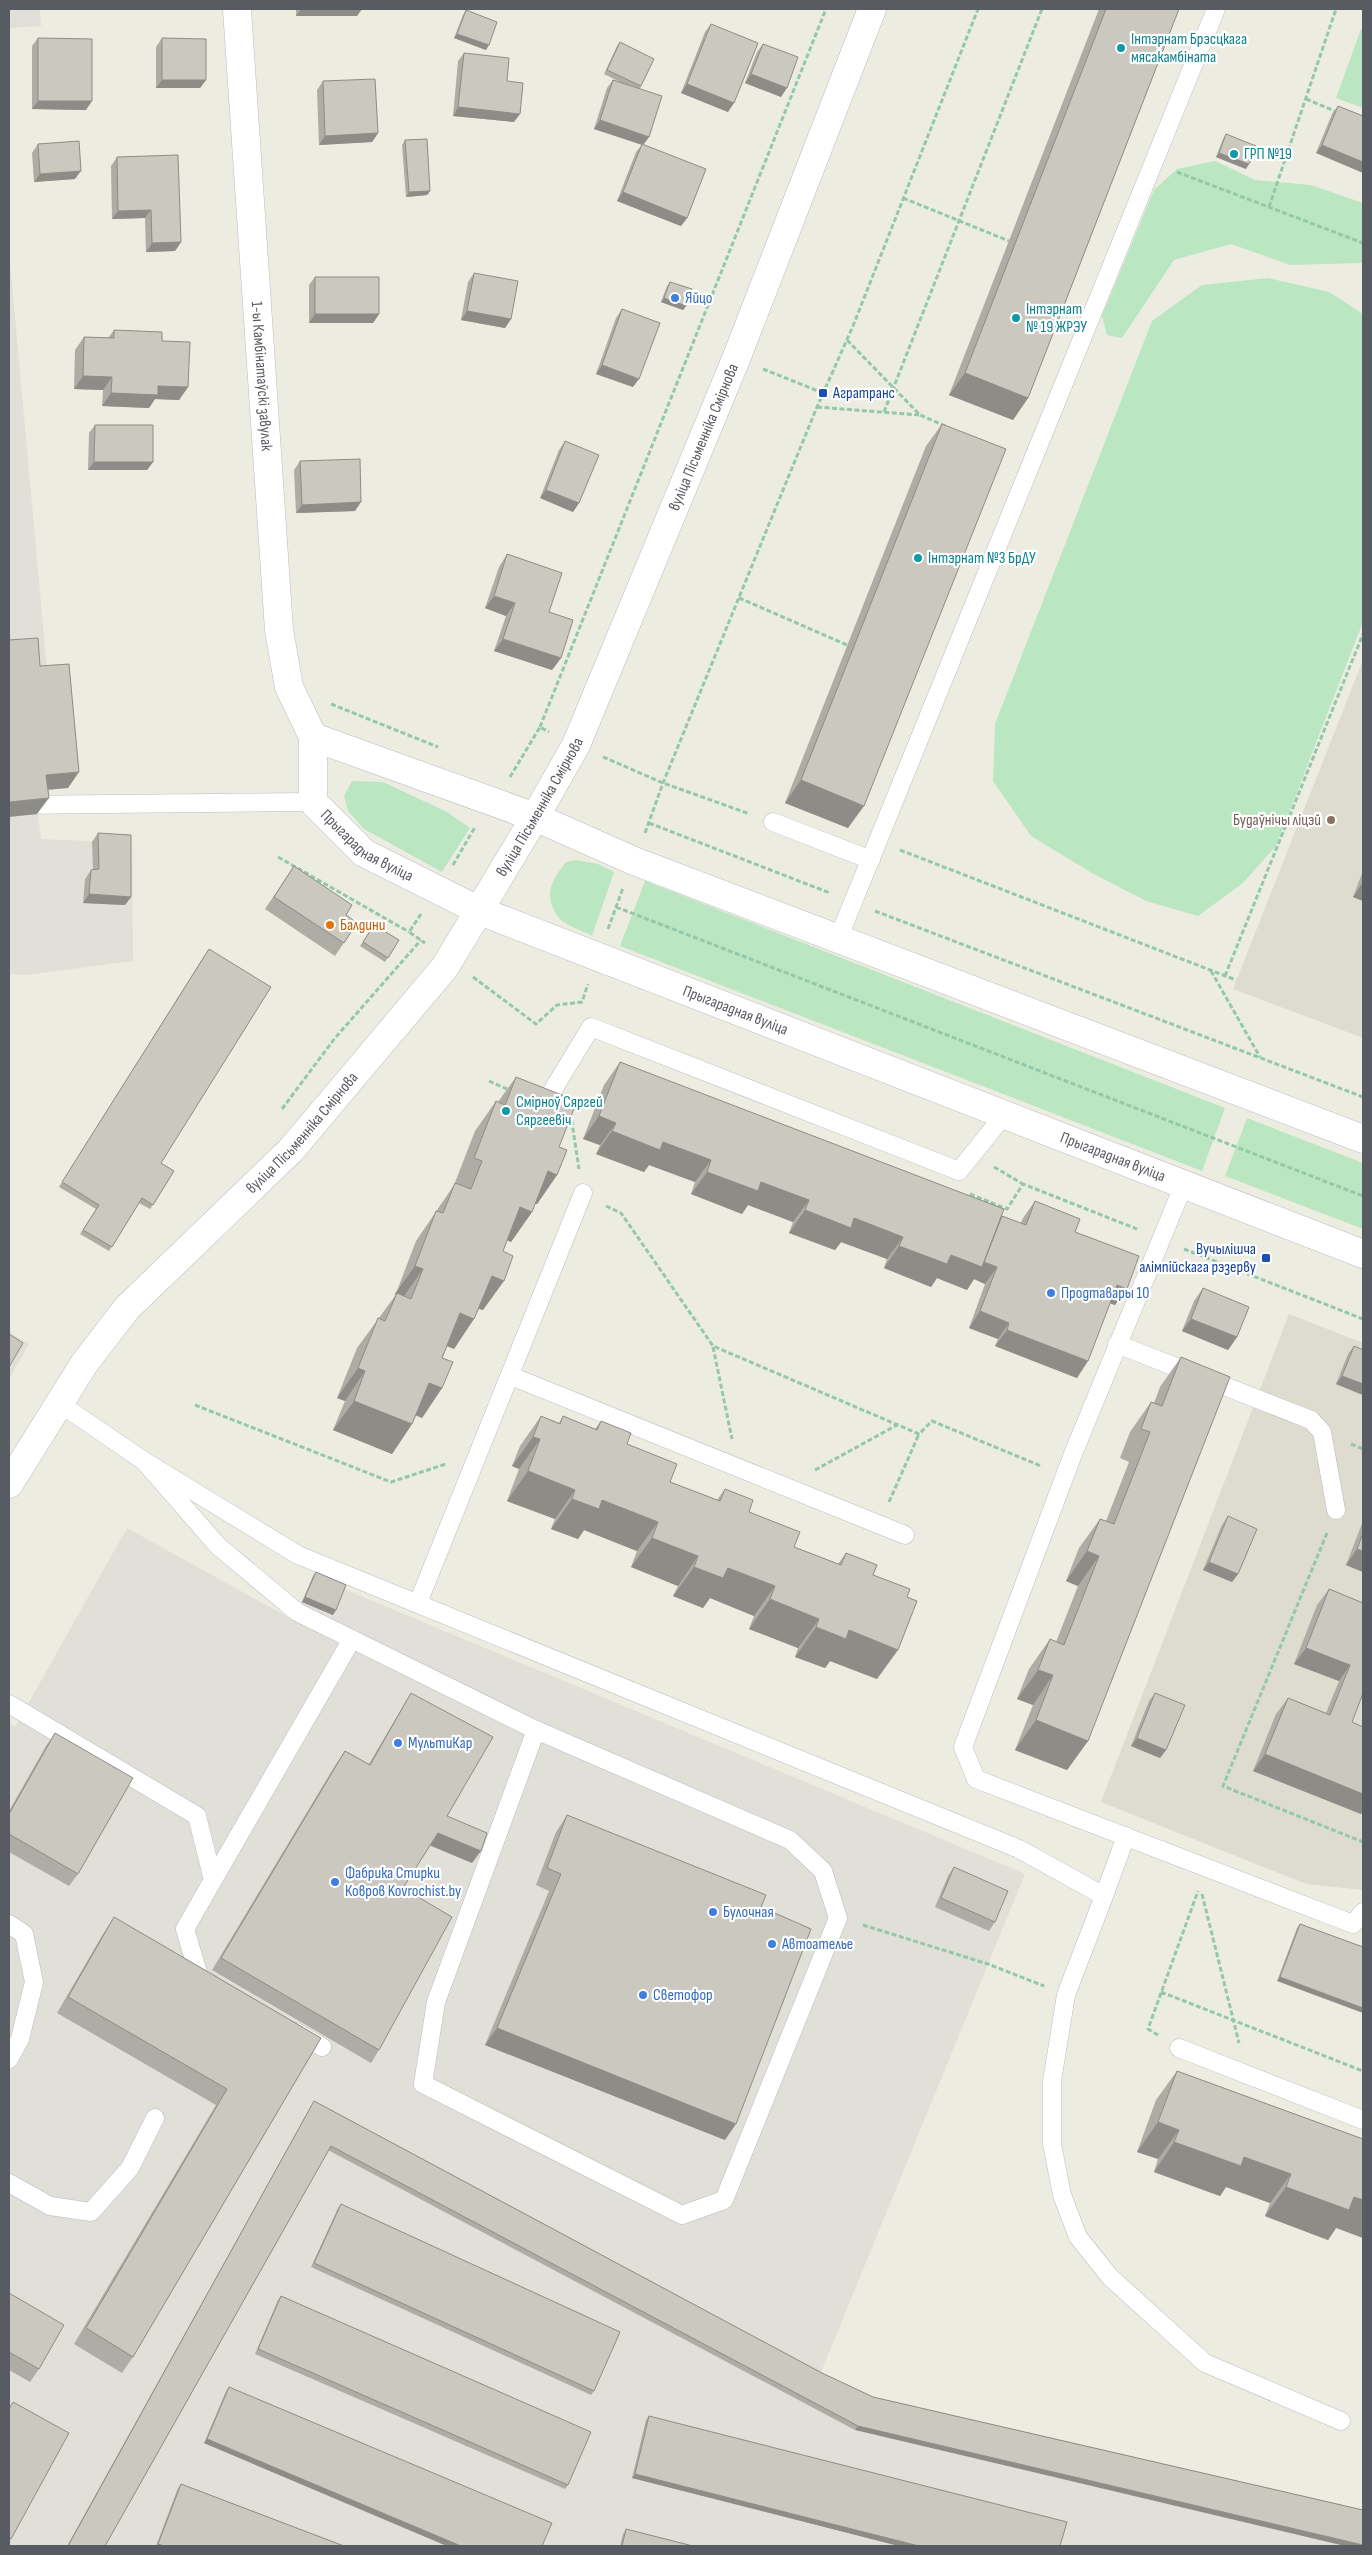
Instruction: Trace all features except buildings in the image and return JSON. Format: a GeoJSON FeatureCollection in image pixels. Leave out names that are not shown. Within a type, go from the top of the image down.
{"type":"FeatureCollection","features":[{"type":"Feature","properties":{"kind":"street","name":"1-ы Камбінатаўскі завулак"},"geometry":{"type":"LineString","coordinates":[[237,9],[278,620],[289,687],[313,737]]}},
{"type":"Feature","properties":{"kind":"street","name":"вуліца Пісьменніка Смірнова"},"geometry":{"type":"LineString","coordinates":[[9,1484],[84,1364],[127,1308],[297,1142],[445,967],[535,817],[576,745],[736,359],[872,9]]}},
{"type":"Feature","properties":{"kind":"street"},"geometry":{"type":"LineString","coordinates":[[313,737],[535,817],[634,861],[1363,1139]]}},
{"type":"Feature","properties":{"kind":"street","name":"Прыгарадная вуліца"},"geometry":{"type":"LineString","coordinates":[[313,737],[313,802],[364,853],[437,892],[480,911],[1363,1254]]}},
{"type":"Feature","properties":{"kind":"lane"},"geometry":{"type":"LineString","coordinates":[[838,939],[1216,9]]}},
{"type":"Feature","properties":{"kind":"lane"},"geometry":{"type":"LineString","coordinates":[[9,805],[313,802]]}},
{"type":"Feature","properties":{"kind":"lane"},"geometry":{"type":"LineString","coordinates":[[773,822],[871,860]]}},
{"type":"Feature","properties":{"kind":"lane"},"geometry":{"type":"LineString","coordinates":[[548,1098],[591,1027],[959,1171],[1005,1114]]}},
{"type":"Feature","properties":{"kind":"lane"},"geometry":{"type":"LineString","coordinates":[[1184,1184],[1065,1476],[963,1747],[976,1779],[1353,1924],[1363,1912]]}},
{"type":"Feature","properties":{"kind":"lane"},"geometry":{"type":"LineString","coordinates":[[418,1603],[511,1376],[583,1193]]}},
{"type":"Feature","properties":{"kind":"lane"},"geometry":{"type":"LineString","coordinates":[[1118,1344],[1310,1420],[1322,1432],[1336,1510]]}},
{"type":"Feature","properties":{"kind":"lane"},"geometry":{"type":"LineString","coordinates":[[511,1376],[905,1534]]}},
{"type":"Feature","properties":{"kind":"lane"},"geometry":{"type":"LineString","coordinates":[[59,1403],[144,1461],[298,1555],[1019,1849],[1104,1896]]}},
{"type":"Feature","properties":{"kind":"lane"},"geometry":{"type":"LineString","coordinates":[[144,1461],[218,1546],[297,1612],[536,1730],[790,1840],[823,1871],[838,1918],[724,2200],[682,2215],[422,2084],[436,2002],[536,1730]]}},
{"type":"Feature","properties":{"kind":"lane"},"geometry":{"type":"LineString","coordinates":[[224,1990],[199,1976],[185,1929],[352,1639]]}},
{"type":"Feature","properties":{"kind":"lane"},"geometry":{"type":"LineString","coordinates":[[9,1704],[197,1816],[213,1880]]}},
{"type":"Feature","properties":{"kind":"lane"},"geometry":{"type":"LineString","coordinates":[[1126,1836],[1066,1995],[1052,2081],[1052,2144],[1062,2194],[1078,2237],[1110,2277],[1204,2363],[1341,2421]]}},
{"type":"Feature","properties":{"kind":"lane"},"geometry":{"type":"LineString","coordinates":[[9,1924],[24,1934],[34,1982],[20,2039],[9,2059]]}},
{"type":"Feature","properties":{"kind":"lane"},"geometry":{"type":"LineString","coordinates":[[281,2024],[322,2047]]}},
{"type":"Feature","properties":{"kind":"lane"},"geometry":{"type":"LineString","coordinates":[[1179,2048],[1363,2120]]}},
{"type":"Feature","properties":{"kind":"lane"},"geometry":{"type":"LineString","coordinates":[[9,2182],[50,2206],[92,2212],[130,2168],[155,2118]]}},
{"type":"Feature","properties":{"kind":"path"},"geometry":{"type":"LineString","coordinates":[[540,727],[826,9]]}},
{"type":"Feature","properties":{"kind":"path"},"geometry":{"type":"LineString","coordinates":[[536,1024],[557,1005],[582,1002],[597,956],[649,823],[739,598],[846,340],[978,9]]}},
{"type":"Feature","properties":{"kind":"path"},"geometry":{"type":"LineString","coordinates":[[884,412],[1042,9]]}},
{"type":"Feature","properties":{"kind":"path"},"geometry":{"type":"LineString","coordinates":[[1269,207],[1336,9]]}},
{"type":"Feature","properties":{"kind":"path"},"geometry":{"type":"LineString","coordinates":[[1306,99],[1339,112]]}},
{"type":"Feature","properties":{"kind":"path"},"geometry":{"type":"LineString","coordinates":[[1153,162],[1363,243]]}},
{"type":"Feature","properties":{"kind":"path"},"geometry":{"type":"LineString","coordinates":[[903,198],[1009,241]]}},
{"type":"Feature","properties":{"kind":"path"},"geometry":{"type":"LineString","coordinates":[[846,340],[920,415]]}},
{"type":"Feature","properties":{"kind":"path"},"geometry":{"type":"LineString","coordinates":[[736,359],[823,393]]}},
{"type":"Feature","properties":{"kind":"path"},"geometry":{"type":"LineString","coordinates":[[817,407],[920,415],[954,430]]}},
{"type":"Feature","properties":{"kind":"path"},"geometry":{"type":"LineString","coordinates":[[739,598],[847,645]]}},
{"type":"Feature","properties":{"kind":"path"},"geometry":{"type":"LineString","coordinates":[[1225,976],[1363,634]]}},
{"type":"Feature","properties":{"kind":"path"},"geometry":{"type":"LineString","coordinates":[[289,687],[446,750]]}},
{"type":"Feature","properties":{"kind":"path"},"geometry":{"type":"LineString","coordinates":[[502,773],[511,776]]}},
{"type":"Feature","properties":{"kind":"path"},"geometry":{"type":"LineString","coordinates":[[649,823],[1363,1097]]}},
{"type":"Feature","properties":{"kind":"path"},"geometry":{"type":"LineString","coordinates":[[878,842],[1236,980]]}},
{"type":"Feature","properties":{"kind":"path"},"geometry":{"type":"LineString","coordinates":[[278,857],[409,932]]}},
{"type":"Feature","properties":{"kind":"path"},"geometry":{"type":"LineString","coordinates":[[616,907],[1363,1196]]}},
{"type":"Feature","properties":{"kind":"path"},"geometry":{"type":"LineString","coordinates":[[1211,970],[1260,1057]]}},
{"type":"Feature","properties":{"kind":"path"},"geometry":{"type":"LineString","coordinates":[[583,1193],[621,1213],[712,1346],[738,1468]]}},
{"type":"Feature","properties":{"kind":"path"},"geometry":{"type":"LineString","coordinates":[[1182,1248],[1363,1319]]}},
{"type":"Feature","properties":{"kind":"path"},"geometry":{"type":"LineString","coordinates":[[712,1346],[919,1434]]}},
{"type":"Feature","properties":{"kind":"path"},"geometry":{"type":"LineString","coordinates":[[195,1405],[391,1482],[479,1452]]}},
{"type":"Feature","properties":{"kind":"path"},"geometry":{"type":"LineString","coordinates":[[879,1525],[919,1434],[932,1421],[1065,1476]]}},
{"type":"Feature","properties":{"kind":"path"},"geometry":{"type":"LineString","coordinates":[[786,1487],[898,1424]]}},
{"type":"Feature","properties":{"kind":"path"},"geometry":{"type":"LineString","coordinates":[[1336,1510],[1223,1786],[1363,1842]]}},
{"type":"Feature","properties":{"kind":"path"},"geometry":{"type":"LineString","coordinates":[[1179,2048],[1148,2029],[1200,1886],[1246,2074]]}},
{"type":"Feature","properties":{"kind":"path"},"geometry":{"type":"LineString","coordinates":[[838,1918],[988,1964],[1066,1995]]}},
{"type":"Feature","properties":{"kind":"path"},"geometry":{"type":"LineString","coordinates":[[1161,1992],[1363,2071]]}},
{"type":"Feature","properties":{"kind":"shaded area"},"geometry":{"type":"Polygon","coordinates":[[[9,9],[40,9],[41,26],[9,28],[9,9]]]}},
{"type":"Feature","properties":{"kind":"shaded area"},"geometry":{"type":"Polygon","coordinates":[[[9,251],[48,681],[68,788],[35,791],[41,839],[132,843],[133,961],[26,975],[9,974],[9,251]]]}},
{"type":"Feature","properties":{"kind":"shaded area","name":"Будаўнічы ліцэй"},"geometry":{"type":"Polygon","coordinates":[[[1363,660],[1363,1038],[1233,989],[1363,660]]]}},
{"type":"Feature","properties":{"kind":"shaded area"},"geometry":{"type":"Polygon","coordinates":[[[1289,1314],[1363,1343],[1363,1890],[1306,1884],[1101,1802],[1289,1314]]]}},
{"type":"Feature","properties":{"kind":"shaded area"},"geometry":{"type":"Polygon","coordinates":[[[9,1332],[29,1344],[9,1379],[9,1332]]]}},
{"type":"Feature","properties":{"kind":"shaded area"},"geometry":{"type":"Polygon","coordinates":[[[127,1528],[293,1620],[313,1576],[1025,1874],[819,2377],[870,2401],[1363,2546],[9,2546],[9,1723],[15,1727],[127,1528]]]}},
{"type":"Feature","properties":{"kind":"green space"},"geometry":{"type":"Polygon","coordinates":[[[1361,29],[1363,30],[1363,108],[1336,98],[1361,29]]]}},
{"type":"Feature","properties":{"kind":"green space"},"geometry":{"type":"Polygon","coordinates":[[[1215,161],[1255,180],[1311,185],[1363,203],[1363,263],[1290,265],[1231,244],[1174,260],[1122,338],[1107,335],[1102,316],[1154,190],[1177,169],[1215,161]]]}},
{"type":"Feature","properties":{"kind":"green space"},"geometry":{"type":"Polygon","coordinates":[[[1268,278],[1329,292],[1363,314],[1363,622],[1276,846],[1243,883],[1198,916],[1146,901],[1092,873],[1031,836],[993,781],[995,724],[1152,321],[1202,285],[1268,278]]]}},
{"type":"Feature","properties":{"kind":"green space"},"geometry":{"type":"Polygon","coordinates":[[[352,781],[383,782],[447,812],[470,828],[442,872],[364,829],[348,811],[344,796],[352,781]]]}},
{"type":"Feature","properties":{"kind":"green space"},"geometry":{"type":"Polygon","coordinates":[[[576,860],[598,864],[614,872],[592,936],[563,922],[554,911],[551,903],[551,889],[556,876],[566,862],[576,860]]]}},
{"type":"Feature","properties":{"kind":"green space"},"geometry":{"type":"Polygon","coordinates":[[[645,881],[1225,1108],[1202,1171],[620,946],[645,881]]]}},
{"type":"Feature","properties":{"kind":"green space"},"geometry":{"type":"Polygon","coordinates":[[[1247,1118],[1363,1163],[1363,1229],[1225,1176],[1247,1118]]]}},
{"type":"Feature","properties":{"kind":"place","name":"Інтэрнат Брэсцкага мясакамбіната"},"geometry":{"type":"Point","coordinates":[1121,48]}},
{"type":"Feature","properties":{"kind":"place","name":"ГРП №19"},"geometry":{"type":"Point","coordinates":[1234,154]}},
{"type":"Feature","properties":{"kind":"place","name":"Яйцо"},"geometry":{"type":"Point","coordinates":[675,298]}},
{"type":"Feature","properties":{"kind":"place","name":"Інтэрнат № 19 ЖРЭУ"},"geometry":{"type":"Point","coordinates":[1016,318]}},
{"type":"Feature","properties":{"kind":"place","name":"Агратранс"},"geometry":{"type":"Point","coordinates":[823,393]}},
{"type":"Feature","properties":{"kind":"place","name":"Інтэрнат №3 БрДУ"},"geometry":{"type":"Point","coordinates":[918,558]}},
{"type":"Feature","properties":{"kind":"place","name":"Будаўнічы ліцэй"},"geometry":{"type":"Point","coordinates":[1331,820]}},
{"type":"Feature","properties":{"kind":"place","name":"Балдини"},"geometry":{"type":"Point","coordinates":[330,925]}},
{"type":"Feature","properties":{"kind":"place","name":"Смірноў Сяргей Сяргеевіч"},"geometry":{"type":"Point","coordinates":[506,1111]}},
{"type":"Feature","properties":{"kind":"place","name":"Вучылішча алімпійскага рэзерву"},"geometry":{"type":"Point","coordinates":[1266,1258]}},
{"type":"Feature","properties":{"kind":"place","name":"Продтавары 10"},"geometry":{"type":"Point","coordinates":[1051,1293]}},
{"type":"Feature","properties":{"kind":"place","name":"МультиКар"},"geometry":{"type":"Point","coordinates":[398,1743]}},
{"type":"Feature","properties":{"kind":"place","name":"Фабрика Стирки Ковров Kovrochist.by"},"geometry":{"type":"Point","coordinates":[335,1882]}},
{"type":"Feature","properties":{"kind":"place","name":"Булочная"},"geometry":{"type":"Point","coordinates":[713,1912]}},
{"type":"Feature","properties":{"kind":"place","name":"Автоателье"},"geometry":{"type":"Point","coordinates":[772,1944]}},
{"type":"Feature","properties":{"kind":"place","name":"Светофор"},"geometry":{"type":"Point","coordinates":[643,1995]}}]}
